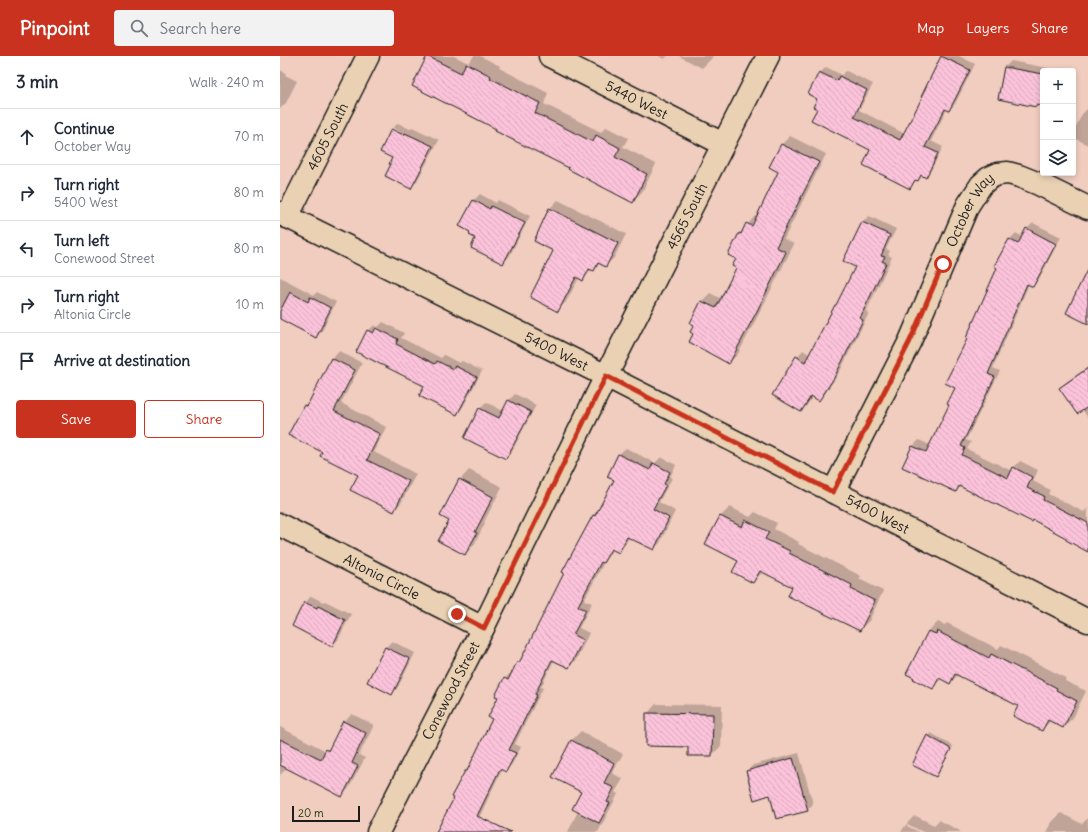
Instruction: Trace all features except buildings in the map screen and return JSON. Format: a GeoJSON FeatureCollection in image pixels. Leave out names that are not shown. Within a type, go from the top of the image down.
{"type":"FeatureCollection","features":[{"type":"Feature","properties":{"kind":"street","name":"4605 South"},"geometry":{"type":"LineString","coordinates":[[283,215],[368,56]]}},
{"type":"Feature","properties":{"kind":"street","name":"5440 West"},"geometry":{"type":"LineString","coordinates":[[550,56],[723,144]]}},
{"type":"Feature","properties":{"kind":"street","name":"4565 South"},"geometry":{"type":"LineString","coordinates":[[606,376],[768,56]]}},
{"type":"Feature","properties":{"kind":"street","name":"October Way"},"geometry":{"type":"LineString","coordinates":[[833,492],[910,341],[965,212],[974,194],[981,185],[989,178],[998,174],[1008,173],[1039,184],[1088,208]]}},
{"type":"Feature","properties":{"kind":"street","name":"5400 West"},"geometry":{"type":"LineString","coordinates":[[283,215],[606,376],[1088,621]]}},
{"type":"Feature","properties":{"kind":"street","name":"Conewood Street"},"geometry":{"type":"LineString","coordinates":[[378,832],[484,628],[606,376]]}},
{"type":"Feature","properties":{"kind":"street","name":"Altonia Circle"},"geometry":{"type":"LineString","coordinates":[[280,526],[484,628]]}},
{"type":"Feature","properties":{"kind":"route"},"geometry":{"type":"LineString","coordinates":[[457,614],[484,628],[606,376],[833,492],[910,341],[943,264]]}}]}
